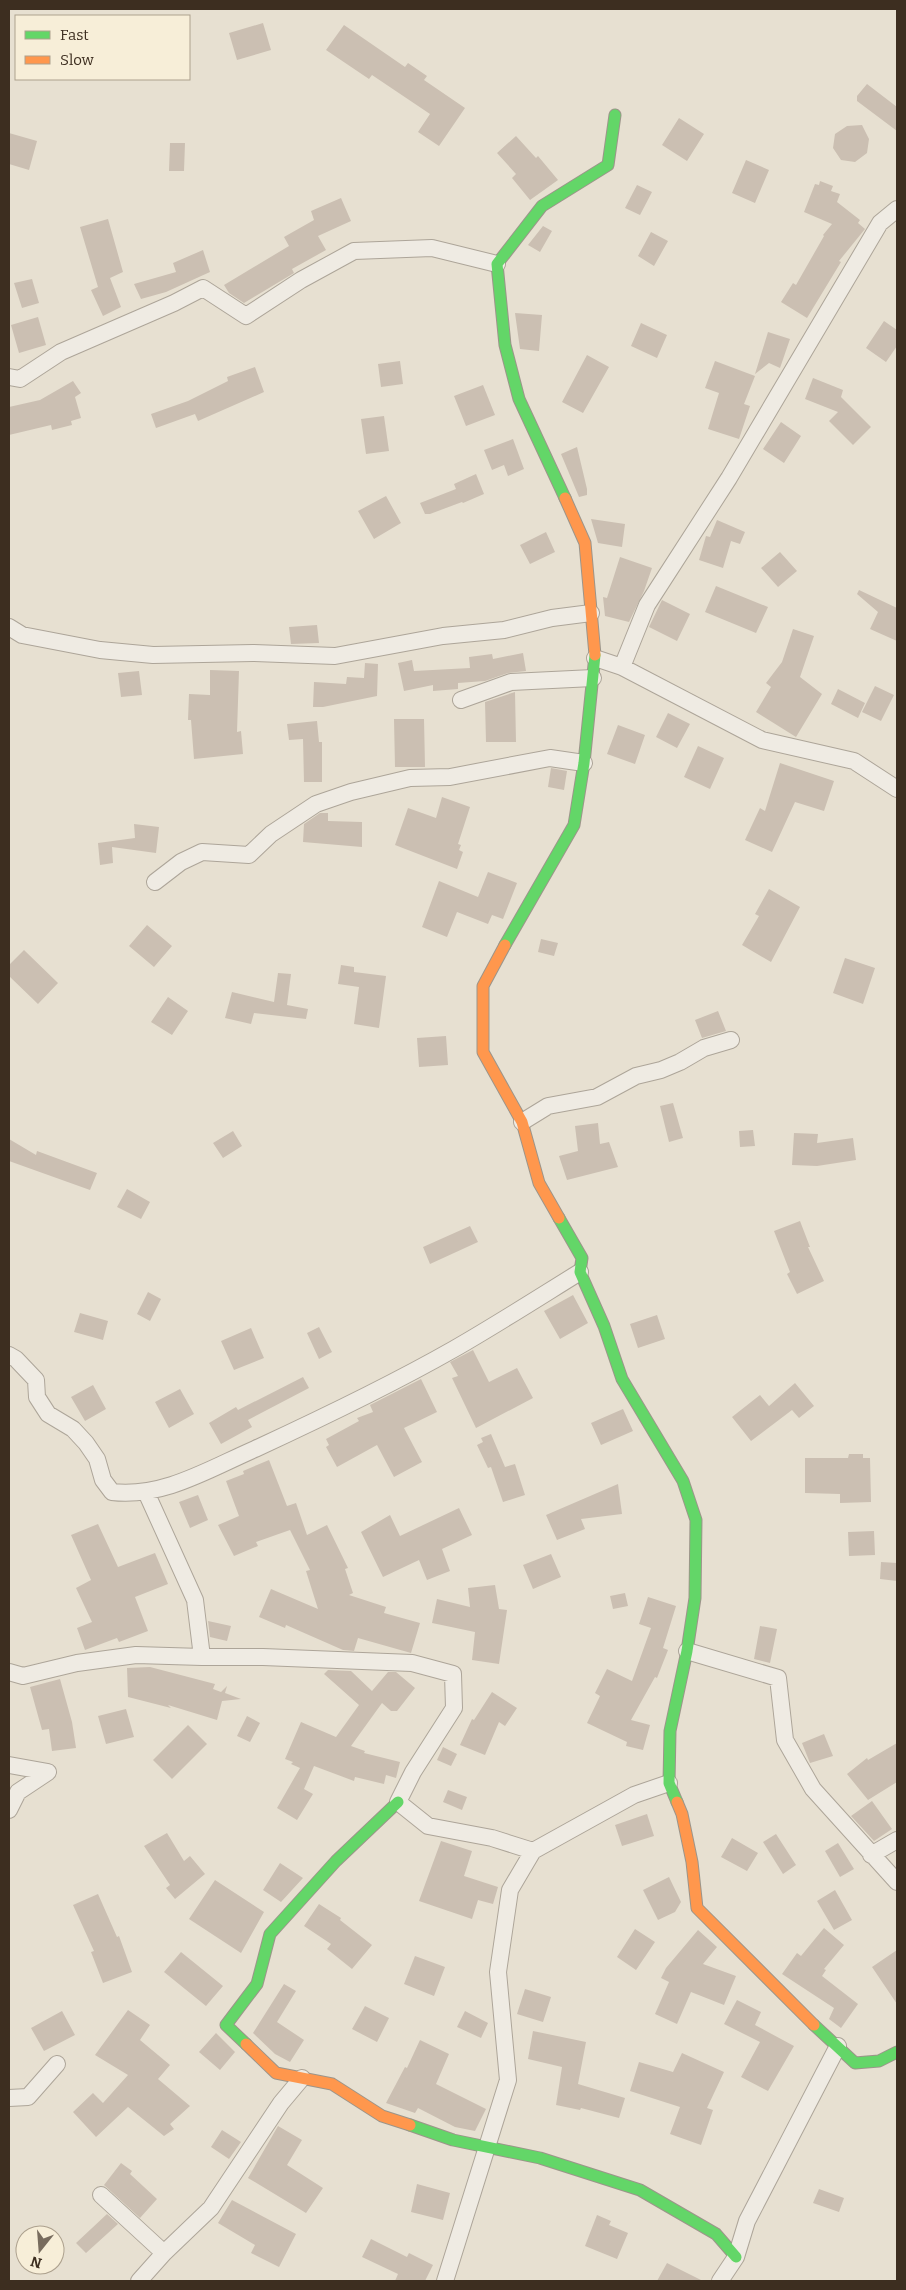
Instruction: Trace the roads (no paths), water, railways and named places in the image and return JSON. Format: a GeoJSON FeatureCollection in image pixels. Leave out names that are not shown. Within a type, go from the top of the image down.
{"type":"FeatureCollection","features":[{"type":"Feature","properties":{"kind":"street"},"geometry":{"type":"LineString","coordinates":[[615,116],[608,165],[542,206],[497,264],[505,345],[519,399],[545,451],[586,543],[594,658],[584,763],[574,825],[511,933],[483,986],[483,1052],[522,1122],[540,1183],[582,1258],[580,1272],[604,1326],[622,1379],[684,1481],[696,1520],[696,1598],[670,1732],[669,1783],[682,1814],[692,1862],[697,1908],[787,2000],[855,2063],[879,2061],[897,2052]]}},
{"type":"Feature","properties":{"kind":"street"},"geometry":{"type":"LineString","coordinates":[[622,667],[647,605],[729,478],[880,223],[897,209]]}},
{"type":"Feature","properties":{"kind":"street"},"geometry":{"type":"LineString","coordinates":[[9,377],[20,379],[61,352],[174,303],[203,288],[246,316],[301,280],[354,251],[432,248],[497,264]]}},
{"type":"Feature","properties":{"kind":"street"},"geometry":{"type":"LineString","coordinates":[[9,628],[22,635],[100,650],[153,656],[253,653],[336,656],[443,636],[504,630],[552,618],[591,613]]}},
{"type":"Feature","properties":{"kind":"street"},"geometry":{"type":"LineString","coordinates":[[594,658],[622,667],[762,740],[854,760],[897,790]]}},
{"type":"Feature","properties":{"kind":"street"},"geometry":{"type":"LineString","coordinates":[[462,700],[511,682],[593,678]]}},
{"type":"Feature","properties":{"kind":"street"},"geometry":{"type":"LineString","coordinates":[[155,882],[181,862],[202,852],[249,855],[272,834],[316,804],[351,792],[410,778],[450,777],[550,758],[584,763]]}},
{"type":"Feature","properties":{"kind":"street"},"geometry":{"type":"LineString","coordinates":[[522,1122],[548,1106],[597,1097],[636,1076],[661,1070],[680,1062],[704,1048],[731,1040]]}},
{"type":"Feature","properties":{"kind":"street"},"geometry":{"type":"LineString","coordinates":[[9,1355],[36,1380],[37,1397],[48,1414],[73,1429],[86,1443],[97,1459],[103,1480],[112,1492],[130,1494],[146,1492],[176,1484],[322,1418],[453,1349],[580,1272]]}},
{"type":"Feature","properties":{"kind":"street"},"geometry":{"type":"LineString","coordinates":[[146,1492],[195,1600],[202,1657]]}},
{"type":"Feature","properties":{"kind":"street"},"geometry":{"type":"LineString","coordinates":[[687,1651],[778,1678],[784,1740],[813,1789],[897,1882]]}},
{"type":"Feature","properties":{"kind":"street"},"geometry":{"type":"LineString","coordinates":[[9,1672],[23,1676],[77,1663],[136,1655],[262,1656],[412,1663],[453,1674],[454,1708],[413,1772],[398,1802],[336,1862],[270,1934],[257,1984],[226,2025],[276,2073],[332,2084],[382,2116],[453,2140],[540,2158],[640,2190],[716,2234],[736,2257]]}},
{"type":"Feature","properties":{"kind":"street"},"geometry":{"type":"LineString","coordinates":[[9,1764],[48,1772],[18,1792],[9,1810]]}},
{"type":"Feature","properties":{"kind":"street"},"geometry":{"type":"LineString","coordinates":[[445,2281],[508,2080],[498,1972],[510,1890],[533,1851],[634,1795],[669,1783]]}},
{"type":"Feature","properties":{"kind":"street"},"geometry":{"type":"LineString","coordinates":[[398,1802],[428,1826],[492,1838],[533,1851]]}},
{"type":"Feature","properties":{"kind":"street"},"geometry":{"type":"LineString","coordinates":[[871,1855],[897,1840]]}},
{"type":"Feature","properties":{"kind":"street"},"geometry":{"type":"LineString","coordinates":[[720,2281],[736,2257],[747,2221],[838,2046]]}},
{"type":"Feature","properties":{"kind":"street"},"geometry":{"type":"LineString","coordinates":[[9,2098],[28,2097],[56,2064]]}},
{"type":"Feature","properties":{"kind":"street"},"geometry":{"type":"LineString","coordinates":[[139,2281],[164,2253],[211,2208],[281,2103],[302,2078]]}},
{"type":"Feature","properties":{"kind":"street"},"geometry":{"type":"LineString","coordinates":[[101,2195],[164,2253]]}}]}
